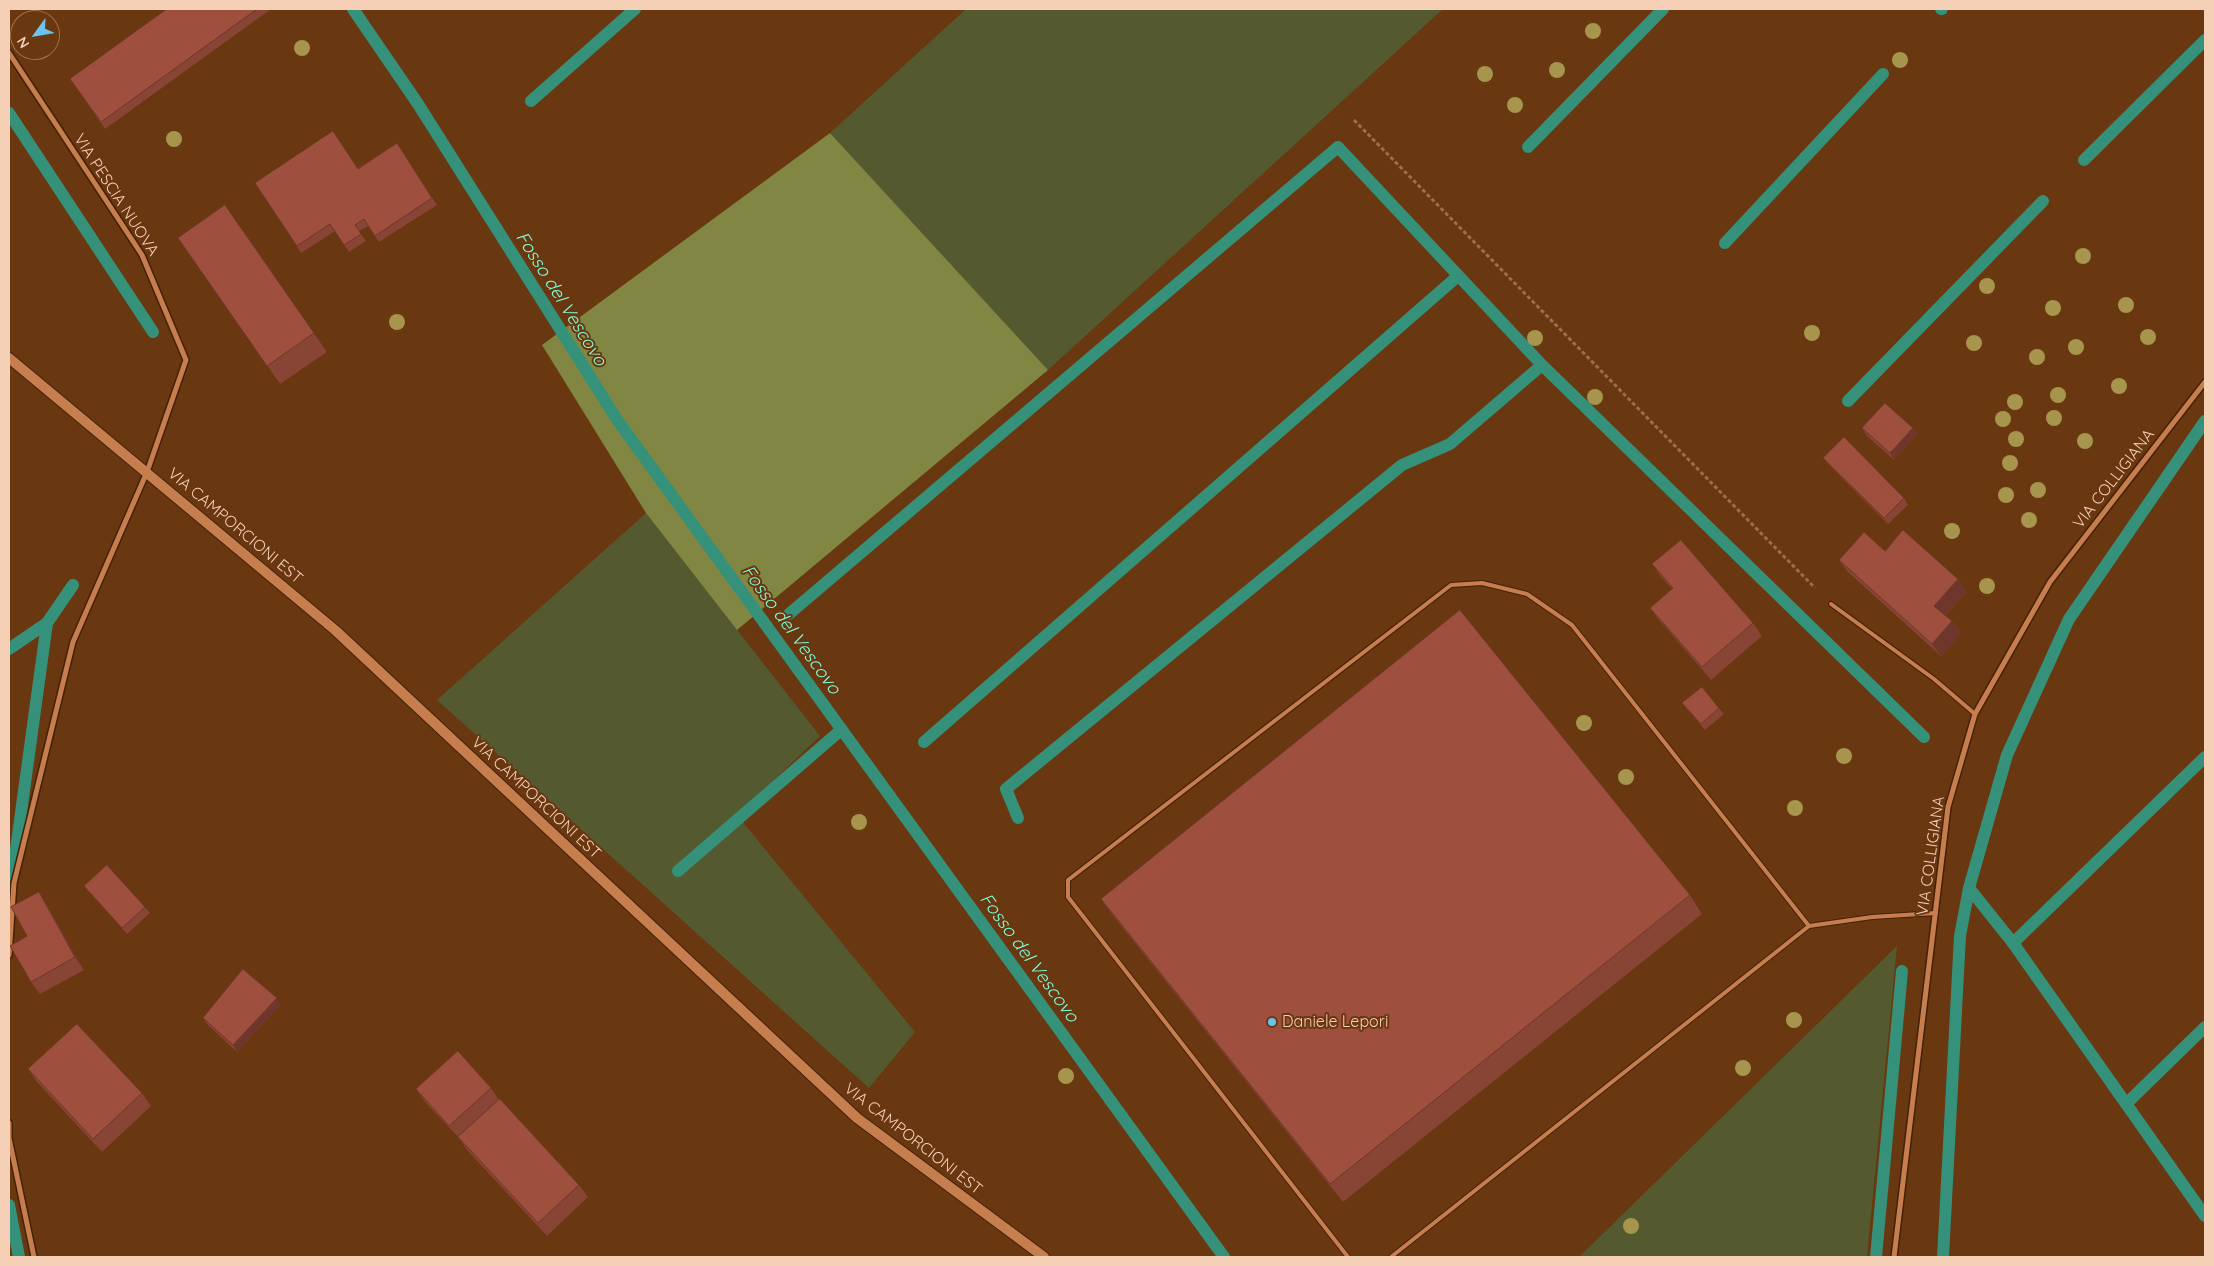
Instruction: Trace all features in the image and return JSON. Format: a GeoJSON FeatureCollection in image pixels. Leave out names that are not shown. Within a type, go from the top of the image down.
{"type":"FeatureCollection","features":[{"type":"Feature","properties":{"kind":"main road","name":"VIA CAMPORCIONI EST"},"geometry":{"type":"LineString","coordinates":[[9,358],[335,630],[857,1118],[1044,1257]]}},
{"type":"Feature","properties":{"kind":"street","name":"VIA PESCIA NUOVA"},"geometry":{"type":"LineString","coordinates":[[9,53],[142,255],[186,360],[147,472],[73,642],[14,884],[9,955]]}},
{"type":"Feature","properties":{"kind":"street","name":"VIA COLLIGIANA"},"geometry":{"type":"LineString","coordinates":[[1894,1257],[1948,807],[1975,714],[2050,582],[2205,382]]}},
{"type":"Feature","properties":{"kind":"street"},"geometry":{"type":"LineString","coordinates":[[9,1123],[9,1138],[34,1257]]}},
{"type":"Feature","properties":{"kind":"lane"},"geometry":{"type":"LineString","coordinates":[[1348,1257],[1068,896],[1068,880],[1451,585],[1482,583],[1527,594],[1572,624],[1809,926]]}},
{"type":"Feature","properties":{"kind":"lane"},"geometry":{"type":"LineString","coordinates":[[1831,604],[1934,679],[1975,714]]}},
{"type":"Feature","properties":{"kind":"lane"},"geometry":{"type":"LineString","coordinates":[[1391,1257],[1809,926],[1872,917],[1936,913]]}},
{"type":"Feature","properties":{"kind":"path"},"geometry":{"type":"LineString","coordinates":[[1354,120],[1831,604]]}},
{"type":"Feature","properties":{"kind":"green space"},"geometry":{"type":"Polygon","coordinates":[[[966,9],[1443,9],[1048,370],[830,133],[966,9]]]}},
{"type":"Feature","properties":{"kind":"green space"},"geometry":{"type":"Polygon","coordinates":[[[830,133],[1048,370],[737,630],[646,513],[542,345],[830,133]]]}},
{"type":"Feature","properties":{"kind":"green space"},"geometry":{"type":"Polygon","coordinates":[[[646,513],[820,736],[737,815],[915,1032],[869,1088],[437,700],[646,513]]]}},
{"type":"Feature","properties":{"kind":"green space"},"geometry":{"type":"Polygon","coordinates":[[[1897,946],[1867,1257],[1579,1257],[1897,946]]]}},
{"type":"Feature","properties":{"kind":"building"},"geometry":{"type":"Polygon","coordinates":[[[167,9],[257,9],[101,122],[70,79],[167,9]]]}},
{"type":"Feature","properties":{"kind":"building"},"geometry":{"type":"Polygon","coordinates":[[[333,131],[358,169],[397,143],[432,198],[375,236],[364,219],[355,225],[361,234],[344,245],[330,224],[297,246],[255,183],[333,131]]]}},
{"type":"Feature","properties":{"kind":"building"},"geometry":{"type":"Polygon","coordinates":[[[225,205],[314,333],[267,366],[178,238],[225,205]]]}},
{"type":"Feature","properties":{"kind":"building"},"geometry":{"type":"Polygon","coordinates":[[[1885,403],[1913,428],[1890,453],[1862,428],[1885,403]]]}},
{"type":"Feature","properties":{"kind":"building"},"geometry":{"type":"Polygon","coordinates":[[[1844,437],[1904,498],[1884,518],[1823,458],[1844,437]]]}},
{"type":"Feature","properties":{"kind":"building"},"geometry":{"type":"Polygon","coordinates":[[[1903,530],[1958,579],[1934,606],[1952,621],[1932,644],[1839,560],[1864,532],[1885,551],[1903,530]]]}},
{"type":"Feature","properties":{"kind":"building"},"geometry":{"type":"Polygon","coordinates":[[[1681,540],[1753,623],[1702,667],[1650,608],[1673,588],[1652,564],[1681,540]]]}},
{"type":"Feature","properties":{"kind":"building"},"geometry":{"type":"Polygon","coordinates":[[[1460,610],[1690,895],[1330,1184],[1101,899],[1460,610]]]}},
{"type":"Feature","properties":{"kind":"building"},"geometry":{"type":"Polygon","coordinates":[[[1702,687],[1719,708],[1701,724],[1682,703],[1702,687]]]}},
{"type":"Feature","properties":{"kind":"building"},"geometry":{"type":"Polygon","coordinates":[[[107,865],[145,907],[122,928],[84,886],[107,865]]]}},
{"type":"Feature","properties":{"kind":"building"},"geometry":{"type":"Polygon","coordinates":[[[39,892],[75,957],[31,982],[10,946],[27,936],[11,907],[39,892]]]}},
{"type":"Feature","properties":{"kind":"building"},"geometry":{"type":"Polygon","coordinates":[[[243,969],[277,998],[233,1045],[203,1018],[243,969]]]}},
{"type":"Feature","properties":{"kind":"building"},"geometry":{"type":"Polygon","coordinates":[[[77,1024],[142,1093],[93,1139],[28,1069],[77,1024]]]}},
{"type":"Feature","properties":{"kind":"building"},"geometry":{"type":"Polygon","coordinates":[[[458,1051],[491,1088],[449,1126],[416,1089],[458,1051]]]}},
{"type":"Feature","properties":{"kind":"building"},"geometry":{"type":"Polygon","coordinates":[[[500,1099],[579,1185],[538,1223],[458,1137],[500,1099]]]}},
{"type":"Feature","properties":{"kind":"waterway","name":"Fosso del Vescovo"},"geometry":{"type":"LineString","coordinates":[[353,9],[418,104],[618,421],[1224,1257]]}},
{"type":"Feature","properties":{"kind":"waterway"},"geometry":{"type":"LineString","coordinates":[[531,101],[635,9]]}},
{"type":"Feature","properties":{"kind":"waterway"},"geometry":{"type":"LineString","coordinates":[[1528,147],[1663,9]]}},
{"type":"Feature","properties":{"kind":"waterway"},"geometry":{"type":"LineString","coordinates":[[2084,160],[2205,40]]}},
{"type":"Feature","properties":{"kind":"waterway"},"geometry":{"type":"LineString","coordinates":[[1725,243],[1883,74]]}},
{"type":"Feature","properties":{"kind":"waterway"},"geometry":{"type":"LineString","coordinates":[[9,113],[153,332]]}},
{"type":"Feature","properties":{"kind":"waterway"},"geometry":{"type":"LineString","coordinates":[[789,614],[1338,147],[1542,365],[1924,737]]}},
{"type":"Feature","properties":{"kind":"waterway"},"geometry":{"type":"LineString","coordinates":[[1848,401],[2043,201]]}},
{"type":"Feature","properties":{"kind":"waterway"},"geometry":{"type":"LineString","coordinates":[[924,742],[1458,276]]}},
{"type":"Feature","properties":{"kind":"waterway"},"geometry":{"type":"LineString","coordinates":[[1018,818],[1006,789],[1402,465],[1450,444],[1542,365]]}},
{"type":"Feature","properties":{"kind":"waterway"},"geometry":{"type":"LineString","coordinates":[[1943,1257],[1960,936],[1969,888],[2007,755],[2069,619],[2205,421]]}},
{"type":"Feature","properties":{"kind":"waterway"},"geometry":{"type":"LineString","coordinates":[[9,900],[47,623],[73,585]]}},
{"type":"Feature","properties":{"kind":"waterway"},"geometry":{"type":"LineString","coordinates":[[9,649],[47,623]]}},
{"type":"Feature","properties":{"kind":"waterway"},"geometry":{"type":"LineString","coordinates":[[678,871],[841,730]]}},
{"type":"Feature","properties":{"kind":"waterway"},"geometry":{"type":"LineString","coordinates":[[2013,943],[2205,757]]}},
{"type":"Feature","properties":{"kind":"waterway"},"geometry":{"type":"LineString","coordinates":[[1969,888],[2013,943],[2205,1216]]}},
{"type":"Feature","properties":{"kind":"waterway"},"geometry":{"type":"LineString","coordinates":[[1876,1257],[1902,971]]}},
{"type":"Feature","properties":{"kind":"waterway"},"geometry":{"type":"LineString","coordinates":[[2126,1104],[2205,1027]]}},
{"type":"Feature","properties":{"kind":"waterway"},"geometry":{"type":"LineString","coordinates":[[9,1205],[19,1257]]}},
{"type":"Feature","properties":{"kind":"place","name":"Daniele Lepori"},"geometry":{"type":"Point","coordinates":[1272,1022]}}]}
